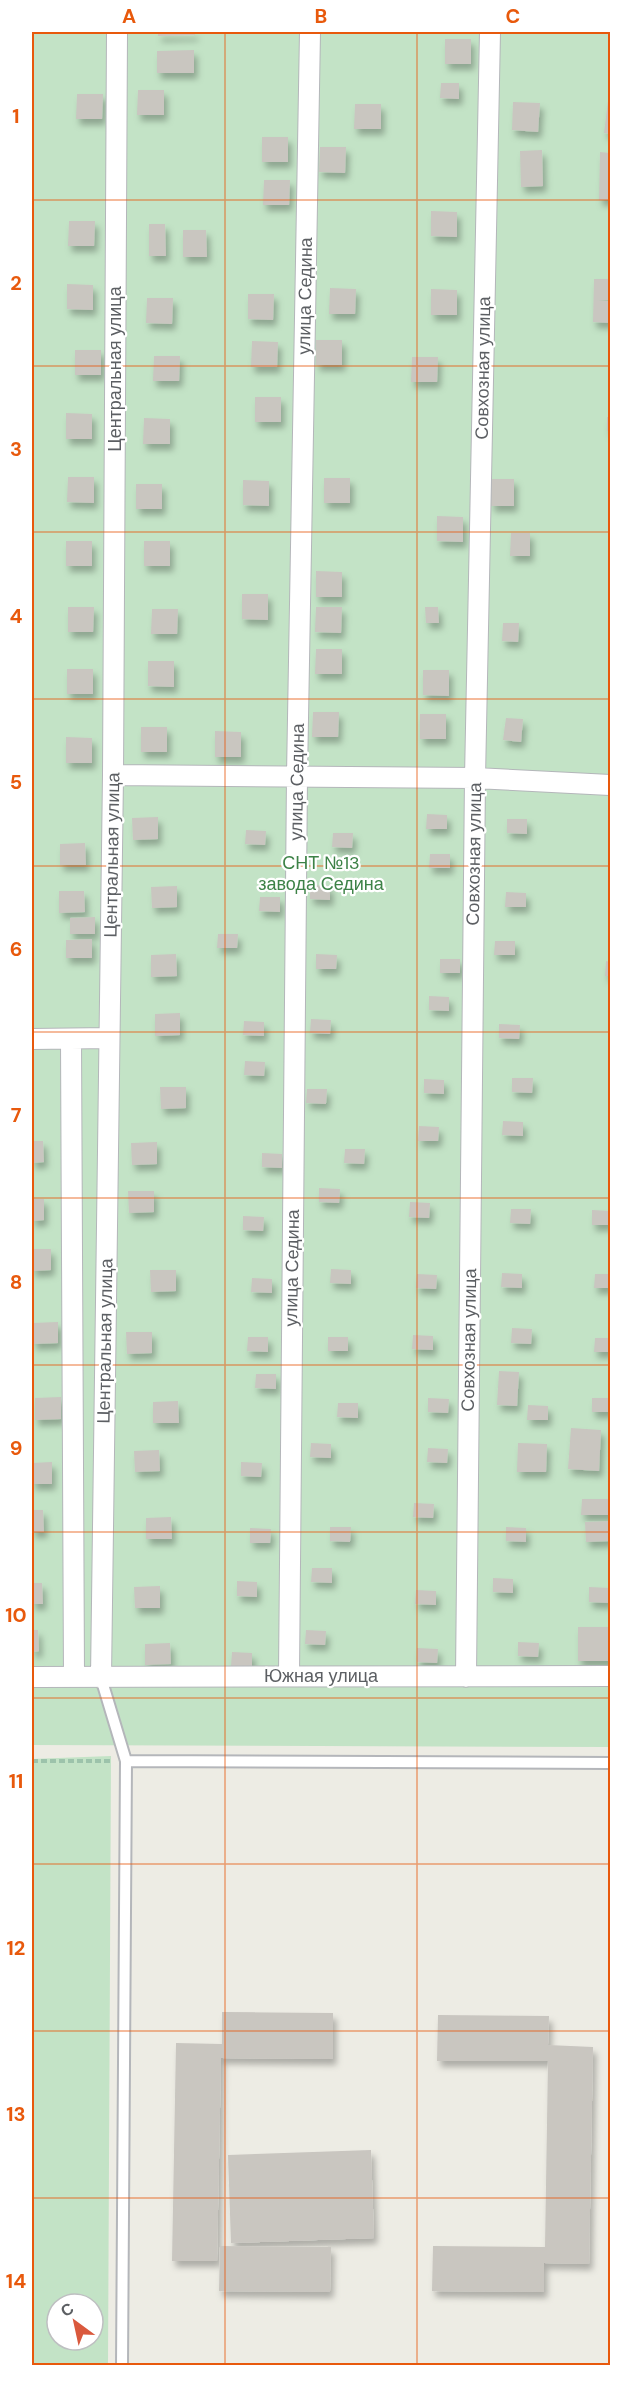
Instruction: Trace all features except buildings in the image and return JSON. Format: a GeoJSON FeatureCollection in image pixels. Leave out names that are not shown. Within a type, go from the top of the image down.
{"type":"FeatureCollection","features":[{"type":"Feature","properties":{"kind":"street","name":"Центральная улица"},"geometry":{"type":"LineString","coordinates":[[101,1678],[113,775],[117,32]]}},
{"type":"Feature","properties":{"kind":"street","name":"улица Седина"},"geometry":{"type":"LineString","coordinates":[[289,1676],[297,776],[310,32]]}},
{"type":"Feature","properties":{"kind":"street","name":"Совхозная улица"},"geometry":{"type":"LineString","coordinates":[[466,1677],[475,778],[490,32]]}},
{"type":"Feature","properties":{"kind":"street"},"geometry":{"type":"LineString","coordinates":[[113,775],[475,778],[610,785]]}},
{"type":"Feature","properties":{"kind":"street"},"geometry":{"type":"LineString","coordinates":[[32,1039],[109,1038]]}},
{"type":"Feature","properties":{"kind":"street","name":"Центральная улица"},"geometry":{"type":"LineString","coordinates":[[71,1040],[74,1677]]}},
{"type":"Feature","properties":{"kind":"street","name":"Южная улица"},"geometry":{"type":"LineString","coordinates":[[32,1677],[610,1676]]}},
{"type":"Feature","properties":{"kind":"lane"},"geometry":{"type":"LineString","coordinates":[[101,1678],[126,1761],[122,2366]]}},
{"type":"Feature","properties":{"kind":"lane"},"geometry":{"type":"LineString","coordinates":[[126,1761],[610,1763]]}},
{"type":"Feature","properties":{"kind":"path"},"geometry":{"type":"LineString","coordinates":[[32,1761],[126,1761]]}},
{"type":"Feature","properties":{"kind":"green space","name":"СНТ №13 завода Седина"},"geometry":{"type":"Polygon","coordinates":[[[32,32],[610,32],[610,1747],[32,1745],[32,32]]]}},
{"type":"Feature","properties":{"kind":"green space"},"geometry":{"type":"Polygon","coordinates":[[[111,1756],[108,2365],[32,2365],[32,1759],[111,1756]]]}}]}
